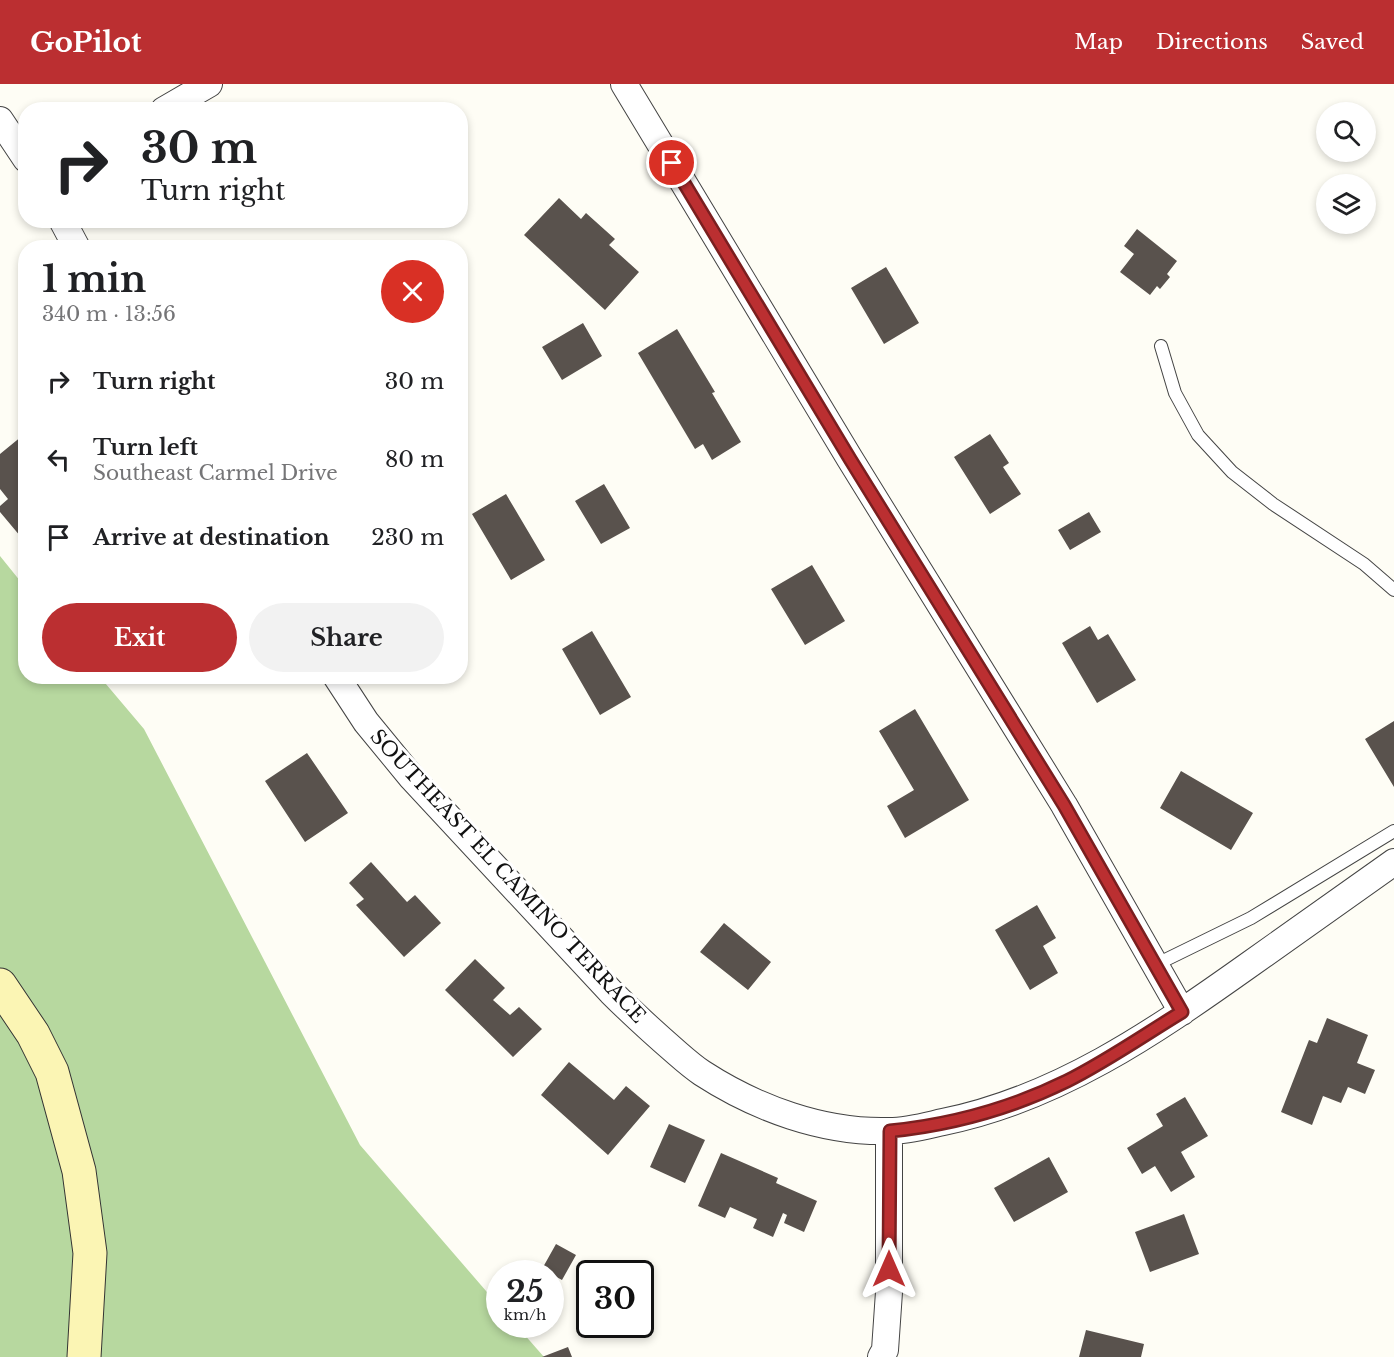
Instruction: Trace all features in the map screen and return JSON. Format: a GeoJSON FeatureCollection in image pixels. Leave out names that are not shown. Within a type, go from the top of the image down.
{"type":"FeatureCollection","features":[{"type":"Feature","properties":{"kind":"main road"},"geometry":{"type":"LineString","coordinates":[[0,985],[33,1034],[52,1072],[80,1171],[90,1253],[84,1357]]}},
{"type":"Feature","properties":{"kind":"street"},"geometry":{"type":"LineString","coordinates":[[178,102],[209,84]]}},
{"type":"Feature","properties":{"kind":"street"},"geometry":{"type":"LineString","coordinates":[[624,84],[850,459],[1064,805],[1182,1012]]}},
{"type":"Feature","properties":{"kind":"street"},"geometry":{"type":"LineString","coordinates":[[0,120],[18,147]]}},
{"type":"Feature","properties":{"kind":"street","name":"SOUTHEAST EL CAMINO TERRACE"},"geometry":{"type":"LineString","coordinates":[[341,684],[366,722],[412,778],[644,1025],[700,1072],[769,1108],[810,1121],[848,1129],[890,1131],[972,1116],[1065,1081],[1182,1012],[1394,862]]}},
{"type":"Feature","properties":{"kind":"street"},"geometry":{"type":"LineString","coordinates":[[880,1357],[885,1350],[889,1292],[890,1131]]}},
{"type":"Feature","properties":{"kind":"lane"},"geometry":{"type":"LineString","coordinates":[[1161,346],[1174,393],[1198,435],[1232,472],[1273,504],[1364,564],[1394,590]]}},
{"type":"Feature","properties":{"kind":"lane"},"geometry":{"type":"LineString","coordinates":[[1155,965],[1251,918],[1394,831]]}},
{"type":"Feature","properties":{"kind":"green space"},"geometry":{"type":"Polygon","coordinates":[[[0,556],[18,578],[18,684],[106,684],[144,729],[360,1145],[486,1291],[486,1338],[527,1338],[544,1357],[0,1357],[0,556]]]}},
{"type":"Feature","properties":{"kind":"building"},"geometry":{"type":"Polygon","coordinates":[[[559,198],[581,219],[586,213],[615,239],[609,245],[639,272],[605,310],[524,235],[559,198]]]}},
{"type":"Feature","properties":{"kind":"building"},"geometry":{"type":"Polygon","coordinates":[[[1137,229],[1177,261],[1167,274],[1170,277],[1160,289],[1157,286],[1150,295],[1120,272],[1134,254],[1124,246],[1137,229]]]}},
{"type":"Feature","properties":{"kind":"building"},"geometry":{"type":"Polygon","coordinates":[[[886,267],[919,323],[884,344],[851,288],[886,267]]]}},
{"type":"Feature","properties":{"kind":"building"},"geometry":{"type":"Polygon","coordinates":[[[583,323],[602,356],[562,380],[542,347],[583,323]]]}},
{"type":"Feature","properties":{"kind":"building"},"geometry":{"type":"Polygon","coordinates":[[[677,329],[715,392],[712,393],[741,442],[712,460],[703,444],[695,449],[638,353],[677,329]]]}},
{"type":"Feature","properties":{"kind":"building"},"geometry":{"type":"Polygon","coordinates":[[[990,434],[1009,463],[1003,467],[1021,494],[990,514],[954,457],[990,434]]]}},
{"type":"Feature","properties":{"kind":"building"},"geometry":{"type":"Polygon","coordinates":[[[18,439],[18,533],[0,512],[0,506],[8,499],[0,489],[0,454],[18,439]]]}},
{"type":"Feature","properties":{"kind":"building"},"geometry":{"type":"Polygon","coordinates":[[[604,484],[630,528],[601,544],[575,501],[604,484]]]}},
{"type":"Feature","properties":{"kind":"building"},"geometry":{"type":"Polygon","coordinates":[[[506,494],[545,560],[511,580],[472,514],[506,494]]]}},
{"type":"Feature","properties":{"kind":"building"},"geometry":{"type":"Polygon","coordinates":[[[1089,512],[1101,532],[1070,550],[1058,530],[1089,512]]]}},
{"type":"Feature","properties":{"kind":"building"},"geometry":{"type":"Polygon","coordinates":[[[812,565],[845,621],[805,645],[771,589],[812,565]]]}},
{"type":"Feature","properties":{"kind":"building"},"geometry":{"type":"Polygon","coordinates":[[[1090,626],[1098,640],[1108,634],[1136,680],[1097,703],[1062,643],[1090,626]]]}},
{"type":"Feature","properties":{"kind":"building"},"geometry":{"type":"Polygon","coordinates":[[[592,631],[631,697],[600,715],[562,649],[592,631]]]}},
{"type":"Feature","properties":{"kind":"building"},"geometry":{"type":"Polygon","coordinates":[[[915,709],[969,800],[905,838],[887,806],[914,790],[879,731],[915,709]]]}},
{"type":"Feature","properties":{"kind":"building"},"geometry":{"type":"Polygon","coordinates":[[[1394,721],[1394,787],[1365,739],[1394,721]]]}},
{"type":"Feature","properties":{"kind":"building"},"geometry":{"type":"Polygon","coordinates":[[[307,753],[348,813],[305,842],[265,781],[307,753]]]}},
{"type":"Feature","properties":{"kind":"building"},"geometry":{"type":"Polygon","coordinates":[[[1181,771],[1253,813],[1231,850],[1160,808],[1181,771]]]}},
{"type":"Feature","properties":{"kind":"building"},"geometry":{"type":"Polygon","coordinates":[[[371,862],[407,902],[415,895],[441,923],[404,957],[356,905],[364,899],[349,883],[371,862]]]}},
{"type":"Feature","properties":{"kind":"building"},"geometry":{"type":"Polygon","coordinates":[[[1037,905],[1056,938],[1043,946],[1058,973],[1030,990],[995,930],[1037,905]]]}},
{"type":"Feature","properties":{"kind":"building"},"geometry":{"type":"Polygon","coordinates":[[[724,923],[771,962],[748,990],[700,952],[724,923]]]}},
{"type":"Feature","properties":{"kind":"building"},"geometry":{"type":"Polygon","coordinates":[[[475,959],[505,988],[493,1000],[510,1015],[519,1007],[542,1029],[513,1057],[445,990],[475,959]]]}},
{"type":"Feature","properties":{"kind":"building"},"geometry":{"type":"Polygon","coordinates":[[[1327,1018],[1368,1035],[1357,1063],[1375,1070],[1365,1094],[1348,1087],[1341,1103],[1323,1096],[1312,1125],[1281,1112],[1309,1040],[1317,1043],[1327,1018]]]}},
{"type":"Feature","properties":{"kind":"building"},"geometry":{"type":"Polygon","coordinates":[[[569,1062],[614,1100],[626,1086],[650,1106],[608,1155],[541,1095],[569,1062]]]}},
{"type":"Feature","properties":{"kind":"building"},"geometry":{"type":"Polygon","coordinates":[[[1185,1097],[1208,1136],[1181,1152],[1195,1177],[1171,1192],[1155,1166],[1142,1174],[1127,1148],[1163,1126],[1156,1114],[1185,1097]]]}},
{"type":"Feature","properties":{"kind":"building"},"geometry":{"type":"Polygon","coordinates":[[[669,1124],[705,1140],[685,1183],[650,1167],[669,1124]]]}},
{"type":"Feature","properties":{"kind":"building"},"geometry":{"type":"Polygon","coordinates":[[[721,1153],[778,1178],[776,1183],[817,1201],[804,1232],[784,1223],[787,1215],[783,1213],[773,1237],[753,1228],[757,1219],[730,1207],[725,1218],[698,1206],[721,1153]]]}},
{"type":"Feature","properties":{"kind":"building"},"geometry":{"type":"Polygon","coordinates":[[[1049,1157],[1068,1192],[1014,1222],[994,1188],[1049,1157]]]}},
{"type":"Feature","properties":{"kind":"building"},"geometry":{"type":"Polygon","coordinates":[[[1184,1214],[1199,1254],[1150,1272],[1135,1232],[1184,1214]]]}},
{"type":"Feature","properties":{"kind":"building"},"geometry":{"type":"Polygon","coordinates":[[[556,1244],[576,1255],[564,1276],[564,1260],[547,1260],[556,1244]]]}},
{"type":"Feature","properties":{"kind":"building"},"geometry":{"type":"Polygon","coordinates":[[[1086,1330],[1144,1344],[1141,1357],[1079,1357],[1086,1330]]]}},
{"type":"Feature","properties":{"kind":"building"},"geometry":{"type":"Polygon","coordinates":[[[568,1347],[572,1357],[542,1357],[568,1347]]]}},
{"type":"Feature","properties":{"kind":"route"},"geometry":{"type":"LineString","coordinates":[[672,163],[850,459],[1064,805],[1182,1012],[1095,1065],[1034,1094],[972,1116],[890,1131],[889,1269]]}}]}
